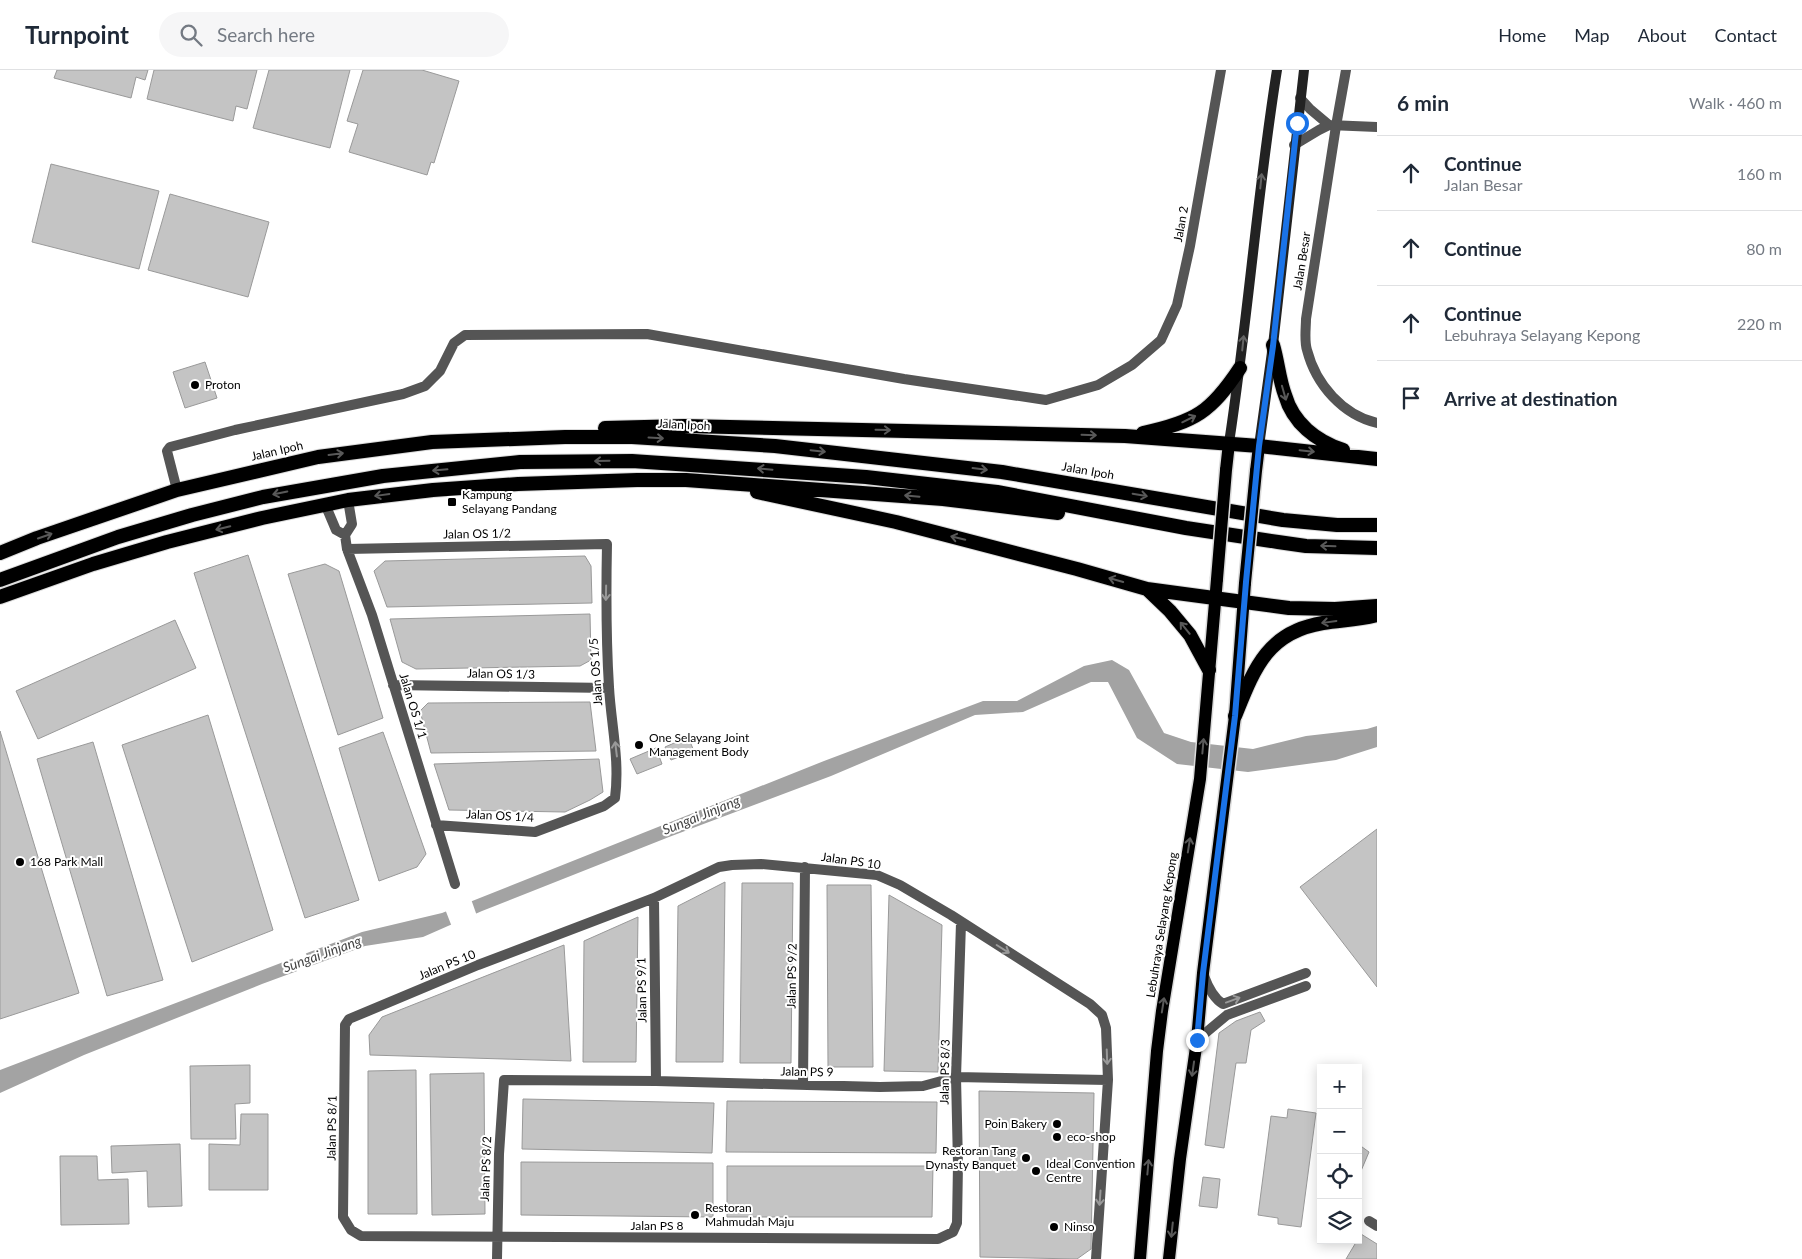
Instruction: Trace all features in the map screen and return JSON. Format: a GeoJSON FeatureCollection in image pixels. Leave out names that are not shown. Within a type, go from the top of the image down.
{"type":"FeatureCollection","features":[{"type":"Feature","properties":{"kind":"highway"},"geometry":{"type":"LineString","coordinates":[[1273,346],[1284,395],[1297,419],[1316,437],[1332,446],[1371,458]]}},
{"type":"Feature","properties":{"kind":"highway"},"geometry":{"type":"LineString","coordinates":[[1125,436],[1170,427],[1192,418],[1226,390],[1240,368]]}},
{"type":"Feature","properties":{"kind":"highway"},"geometry":{"type":"LineString","coordinates":[[432,442],[557,429],[684,426],[1125,436],[1229,443],[1371,458]]}},
{"type":"Feature","properties":{"kind":"highway","name":"Jalan Ipoh"},"geometry":{"type":"LineString","coordinates":[[0,553],[37,538],[177,490],[318,457],[432,442],[565,437],[632,437],[776,446],[1002,472],[1283,520],[1337,525],[1377,525]]}},
{"type":"Feature","properties":{"kind":"highway"},"geometry":{"type":"LineString","coordinates":[[0,580],[118,537],[192,515],[263,497],[383,476],[520,462],[632,461],[866,477],[997,492],[1186,528]]}},
{"type":"Feature","properties":{"kind":"highway"},"geometry":{"type":"LineString","coordinates":[[637,480],[743,489],[896,522],[1147,589],[1289,608],[1335,609],[1377,606]]}},
{"type":"Feature","properties":{"kind":"highway"},"geometry":{"type":"LineString","coordinates":[[0,597],[93,564],[167,542],[325,504],[441,490],[518,484],[637,480],[734,483],[943,499],[1186,528],[1306,546],[1377,548]]}},
{"type":"Feature","properties":{"kind":"highway"},"geometry":{"type":"LineString","coordinates":[[1147,589],[1181,623],[1190,635],[1209,670]]}},
{"type":"Feature","properties":{"kind":"highway"},"geometry":{"type":"LineString","coordinates":[[1235,716],[1259,662],[1267,652],[1284,638],[1298,630],[1311,626],[1377,615]]}},
{"type":"Feature","properties":{"kind":"main road"},"geometry":{"type":"LineString","coordinates":[[1229,443],[1240,368],[1266,140],[1277,70]]}},
{"type":"Feature","properties":{"kind":"main road","name":"Jalan Besar"},"geometry":{"type":"LineString","coordinates":[[1259,446],[1273,346],[1294,145],[1304,70]]}},
{"type":"Feature","properties":{"kind":"main road","name":"Lebuhraya Selayang Kepong"},"geometry":{"type":"LineString","coordinates":[[1138,1256],[1162,1011],[1200,780],[1229,443]]}},
{"type":"Feature","properties":{"kind":"main road"},"geometry":{"type":"LineString","coordinates":[[1169,1259],[1235,716],[1259,446]]}},
{"type":"Feature","properties":{"kind":"street","name":"Jalan 2"},"geometry":{"type":"LineString","coordinates":[[177,490],[168,458],[167,451],[170,447],[235,430],[403,394],[425,386],[440,371],[454,343],[465,335],[647,334],[904,379],[1046,400],[1098,385],[1132,365],[1161,340],[1176,305],[1190,246],[1221,70]]}},
{"type":"Feature","properties":{"kind":"street","name":"Jalan Besar"},"geometry":{"type":"LineString","coordinates":[[1346,70],[1332,126],[1306,319],[1306,349],[1316,372],[1328,392],[1342,406],[1359,418],[1377,424]]}},
{"type":"Feature","properties":{"kind":"street"},"geometry":{"type":"LineString","coordinates":[[1300,98],[1310,109],[1332,126]]}},
{"type":"Feature","properties":{"kind":"street"},"geometry":{"type":"LineString","coordinates":[[1294,145],[1319,130],[1332,126],[1377,127]]}},
{"type":"Feature","properties":{"kind":"street","name":"Jalan OS 1/1"},"geometry":{"type":"LineString","coordinates":[[348,500],[352,524],[345,535],[347,549],[372,615],[455,884]]}},
{"type":"Feature","properties":{"kind":"street"},"geometry":{"type":"LineString","coordinates":[[325,504],[336,530],[345,535]]}},
{"type":"Feature","properties":{"kind":"street","name":"Jalan OS 1/2"},"geometry":{"type":"LineString","coordinates":[[347,549],[607,544]]}},
{"type":"Feature","properties":{"kind":"street","name":"Jalan OS 1/5"},"geometry":{"type":"LineString","coordinates":[[607,544],[605,613],[609,688],[617,758],[615,798]]}},
{"type":"Feature","properties":{"kind":"street"},"geometry":{"type":"LineString","coordinates":[[0,604],[64,574]]}},
{"type":"Feature","properties":{"kind":"street","name":"Jalan OS 1/3"},"geometry":{"type":"LineString","coordinates":[[393,685],[609,688]]}},
{"type":"Feature","properties":{"kind":"street","name":"Jalan OS 1/4"},"geometry":{"type":"LineString","coordinates":[[436,824],[534,832],[604,806],[615,798]]}},
{"type":"Feature","properties":{"kind":"street","name":"Jalan PS 10"},"geometry":{"type":"LineString","coordinates":[[345,1025],[349,1019],[365,1012],[654,898],[732,864],[805,867],[877,875],[900,885],[1090,1004],[1102,1015],[1106,1028],[1108,1080],[1096,1259]]}},
{"type":"Feature","properties":{"kind":"street","name":"Jalan PS 9/2"},"geometry":{"type":"LineString","coordinates":[[804,1085],[805,867]]}},
{"type":"Feature","properties":{"kind":"street","name":"Jalan PS 9/1"},"geometry":{"type":"LineString","coordinates":[[654,898],[656,1081]]}},
{"type":"Feature","properties":{"kind":"street","name":"Jalan PS 8/3"},"geometry":{"type":"LineString","coordinates":[[957,1223],[956,1077],[961,923]]}},
{"type":"Feature","properties":{"kind":"street"},"geometry":{"type":"LineString","coordinates":[[1203,973],[1208,987],[1223,1004],[1306,973]]}},
{"type":"Feature","properties":{"kind":"street"},"geometry":{"type":"LineString","coordinates":[[1279,983],[1283,994]]}},
{"type":"Feature","properties":{"kind":"street"},"geometry":{"type":"LineString","coordinates":[[1197,1040],[1227,1015],[1306,986]]}},
{"type":"Feature","properties":{"kind":"street","name":"Jalan PS 8/1"},"geometry":{"type":"LineString","coordinates":[[345,1025],[343,1218],[350,1230]]}},
{"type":"Feature","properties":{"kind":"street","name":"Jalan PS 9"},"geometry":{"type":"LineString","coordinates":[[504,1080],[656,1081],[880,1087],[923,1086],[956,1077],[1108,1080]]}},
{"type":"Feature","properties":{"kind":"street","name":"Jalan PS 8/2"},"geometry":{"type":"LineString","coordinates":[[497,1259],[498,1154],[504,1080]]}},
{"type":"Feature","properties":{"kind":"street","name":"Jalan PS 8"},"geometry":{"type":"LineString","coordinates":[[350,1230],[361,1236],[938,1239],[953,1232],[957,1223]]}},
{"type":"Feature","properties":{"kind":"water","name":"Sungai Jinjang"},"geometry":{"type":"Polygon","coordinates":[[[1112,660],[1129,670],[1164,733],[1191,742],[1253,749],[1306,736],[1367,729],[1377,726],[1377,747],[1336,760],[1248,772],[1177,764],[1137,738],[1108,682],[1091,682],[1023,712],[975,715],[831,776],[669,837],[482,911],[423,937],[365,946],[262,984],[84,1055],[0,1093],[0,1070],[362,932],[442,913],[824,761],[983,701],[1017,701],[1084,666],[1112,660]]]}},
{"type":"Feature","properties":{"kind":"pier"},"geometry":{"type":"Polygon","coordinates":[[[471,899],[477,916],[452,927],[445,909],[471,899]]]}},
{"type":"Feature","properties":{"kind":"pier"},"geometry":{"type":"Polygon","coordinates":[[[305,951],[312,969],[298,974],[292,956],[305,951]]]}},
{"type":"Feature","properties":{"kind":"building"},"geometry":{"type":"Polygon","coordinates":[[[57,70],[148,70],[145,80],[136,77],[131,98],[54,78],[57,70]]]}},
{"type":"Feature","properties":{"kind":"building"},"geometry":{"type":"Polygon","coordinates":[[[154,70],[257,70],[247,109],[236,106],[233,121],[147,99],[154,70]]]}},
{"type":"Feature","properties":{"kind":"building"},"geometry":{"type":"Polygon","coordinates":[[[269,70],[350,70],[330,148],[253,128],[269,70]]]}},
{"type":"Feature","properties":{"kind":"building"},"geometry":{"type":"Polygon","coordinates":[[[363,70],[422,70],[459,81],[434,163],[431,162],[427,175],[349,152],[358,124],[347,121],[363,70]]]}},
{"type":"Feature","properties":{"kind":"building"},"geometry":{"type":"Polygon","coordinates":[[[51,164],[159,191],[139,269],[32,242],[51,164]]]}},
{"type":"Feature","properties":{"kind":"building"},"geometry":{"type":"Polygon","coordinates":[[[170,194],[269,222],[248,297],[148,270],[170,194]]]}},
{"type":"Feature","properties":{"kind":"building","name":"Proton"},"geometry":{"type":"Polygon","coordinates":[[[205,362],[217,398],[185,408],[173,372],[205,362]]]}},
{"type":"Feature","properties":{"kind":"building"},"geometry":{"type":"Polygon","coordinates":[[[248,555],[359,900],[305,918],[194,573],[248,555]]]}},
{"type":"Feature","properties":{"kind":"building"},"geometry":{"type":"Polygon","coordinates":[[[585,556],[591,566],[592,603],[387,607],[374,571],[385,561],[585,556]]]}},
{"type":"Feature","properties":{"kind":"building"},"geometry":{"type":"Polygon","coordinates":[[[325,564],[339,571],[383,718],[338,735],[288,574],[325,564]]]}},
{"type":"Feature","properties":{"kind":"building"},"geometry":{"type":"Polygon","coordinates":[[[590,614],[591,660],[580,666],[416,669],[402,662],[390,619],[590,614]]]}},
{"type":"Feature","properties":{"kind":"building"},"geometry":{"type":"Polygon","coordinates":[[[175,620],[196,668],[38,739],[16,691],[175,620]]]}},
{"type":"Feature","properties":{"kind":"building"},"geometry":{"type":"Polygon","coordinates":[[[590,702],[596,751],[431,753],[420,711],[428,703],[590,702]]]}},
{"type":"Feature","properties":{"kind":"building"},"geometry":{"type":"Polygon","coordinates":[[[208,715],[273,930],[192,962],[122,745],[208,715]]]}},
{"type":"Feature","properties":{"kind":"building","name":"168 Park Mall"},"geometry":{"type":"Polygon","coordinates":[[[0,731],[79,993],[0,1019],[0,731]]]}},
{"type":"Feature","properties":{"kind":"building"},"geometry":{"type":"Polygon","coordinates":[[[383,732],[426,854],[417,867],[379,881],[339,748],[383,732]]]}},
{"type":"Feature","properties":{"kind":"building"},"geometry":{"type":"Polygon","coordinates":[[[688,737],[694,751],[671,760],[665,747],[688,737]]]}},
{"type":"Feature","properties":{"kind":"building"},"geometry":{"type":"Polygon","coordinates":[[[93,742],[163,980],[107,996],[37,759],[93,742]]]}},
{"type":"Feature","properties":{"kind":"building"},"geometry":{"type":"Polygon","coordinates":[[[656,748],[662,764],[637,774],[630,759],[656,748]]]}},
{"type":"Feature","properties":{"kind":"building"},"geometry":{"type":"Polygon","coordinates":[[[599,759],[603,792],[565,812],[449,810],[434,764],[599,759]]]}},
{"type":"Feature","properties":{"kind":"building"},"geometry":{"type":"Polygon","coordinates":[[[1377,829],[1377,987],[1300,887],[1377,829]]]}},
{"type":"Feature","properties":{"kind":"building"},"geometry":{"type":"Polygon","coordinates":[[[725,882],[723,1062],[676,1062],[678,906],[725,882]]]}},
{"type":"Feature","properties":{"kind":"building"},"geometry":{"type":"Polygon","coordinates":[[[742,883],[793,883],[791,1063],[740,1063],[742,883]]]}},
{"type":"Feature","properties":{"kind":"building"},"geometry":{"type":"Polygon","coordinates":[[[827,885],[871,885],[873,1067],[828,1067],[827,885]]]}},
{"type":"Feature","properties":{"kind":"building"},"geometry":{"type":"Polygon","coordinates":[[[889,895],[942,925],[938,1072],[884,1071],[889,895]]]}},
{"type":"Feature","properties":{"kind":"building"},"geometry":{"type":"Polygon","coordinates":[[[638,917],[636,1062],[583,1062],[584,941],[638,917]]]}},
{"type":"Feature","properties":{"kind":"building"},"geometry":{"type":"Polygon","coordinates":[[[564,945],[571,1061],[370,1055],[369,1035],[382,1017],[564,945]]]}},
{"type":"Feature","properties":{"kind":"building"},"geometry":{"type":"Polygon","coordinates":[[[1260,1012],[1265,1021],[1251,1030],[1246,1063],[1236,1063],[1224,1148],[1205,1145],[1219,1033],[1236,1021],[1260,1012]]]}},
{"type":"Feature","properties":{"kind":"building"},"geometry":{"type":"Polygon","coordinates":[[[250,1065],[250,1103],[235,1104],[236,1139],[191,1139],[190,1066],[250,1065]]]}},
{"type":"Feature","properties":{"kind":"building"},"geometry":{"type":"Polygon","coordinates":[[[416,1070],[417,1214],[368,1214],[368,1071],[416,1070]]]}},
{"type":"Feature","properties":{"kind":"building"},"geometry":{"type":"Polygon","coordinates":[[[484,1073],[485,1214],[432,1215],[430,1074],[484,1073]]]}},
{"type":"Feature","properties":{"kind":"building","name":"Ideal Convention Centre"},"geometry":{"type":"Polygon","coordinates":[[[979,1091],[1094,1093],[1091,1249],[1077,1259],[980,1257],[979,1091]]]}},
{"type":"Feature","properties":{"kind":"building"},"geometry":{"type":"Polygon","coordinates":[[[523,1099],[714,1103],[712,1153],[522,1149],[523,1099]]]}},
{"type":"Feature","properties":{"kind":"building"},"geometry":{"type":"Polygon","coordinates":[[[727,1101],[937,1102],[936,1153],[726,1152],[727,1101]]]}},
{"type":"Feature","properties":{"kind":"building"},"geometry":{"type":"Polygon","coordinates":[[[1288,1109],[1316,1113],[1301,1227],[1278,1224],[1278,1218],[1258,1215],[1271,1116],[1287,1118],[1288,1109]]]}},
{"type":"Feature","properties":{"kind":"building"},"geometry":{"type":"Polygon","coordinates":[[[241,1114],[268,1114],[268,1190],[209,1190],[209,1144],[240,1145],[241,1114]]]}},
{"type":"Feature","properties":{"kind":"building"},"geometry":{"type":"Polygon","coordinates":[[[180,1144],[182,1206],[148,1207],[147,1171],[112,1173],[111,1146],[180,1144]]]}},
{"type":"Feature","properties":{"kind":"building"},"geometry":{"type":"Polygon","coordinates":[[[1362,1147],[1369,1152],[1362,1169],[1362,1147]]]}},
{"type":"Feature","properties":{"kind":"building"},"geometry":{"type":"Polygon","coordinates":[[[60,1156],[97,1156],[98,1180],[128,1179],[129,1224],[61,1225],[60,1156]]]}},
{"type":"Feature","properties":{"kind":"building"},"geometry":{"type":"Polygon","coordinates":[[[521,1162],[713,1163],[713,1217],[521,1215],[521,1162]]]}},
{"type":"Feature","properties":{"kind":"building"},"geometry":{"type":"Polygon","coordinates":[[[727,1166],[933,1166],[932,1217],[727,1217],[727,1166]]]}},
{"type":"Feature","properties":{"kind":"building"},"geometry":{"type":"Polygon","coordinates":[[[1203,1177],[1220,1179],[1217,1208],[1199,1206],[1203,1177]]]}},
{"type":"Feature","properties":{"kind":"building"},"geometry":{"type":"Polygon","coordinates":[[[1362,1235],[1377,1244],[1377,1259],[1346,1259],[1355,1244],[1362,1244],[1362,1235]]]}},
{"type":"Feature","properties":{"kind":"place","name":"Proton"},"geometry":{"type":"Point","coordinates":[195,385]}},
{"type":"Feature","properties":{"kind":"place","name":"Kampung Selayang Pandang"},"geometry":{"type":"Point","coordinates":[452,502]}},
{"type":"Feature","properties":{"kind":"place","name":"One Selayang Joint Management Body"},"geometry":{"type":"Point","coordinates":[639,745]}},
{"type":"Feature","properties":{"kind":"place","name":"168 Park Mall"},"geometry":{"type":"Point","coordinates":[20,862]}},
{"type":"Feature","properties":{"kind":"place","name":"Poin Bakery"},"geometry":{"type":"Point","coordinates":[1057,1124]}},
{"type":"Feature","properties":{"kind":"place","name":"eco-shop"},"geometry":{"type":"Point","coordinates":[1057,1137]}},
{"type":"Feature","properties":{"kind":"place","name":"Restoran Tang Dynasty Banquet"},"geometry":{"type":"Point","coordinates":[1026,1158]}},
{"type":"Feature","properties":{"kind":"place","name":"Ideal Convention Centre"},"geometry":{"type":"Point","coordinates":[1036,1171]}},
{"type":"Feature","properties":{"kind":"place","name":"Restoran Mahmudah Maju"},"geometry":{"type":"Point","coordinates":[695,1215]}},
{"type":"Feature","properties":{"kind":"place","name":"Ninso"},"geometry":{"type":"Point","coordinates":[1054,1227]}},
{"type":"Feature","properties":{"kind":"route"},"geometry":{"type":"LineString","coordinates":[[1197,1040],[1203,973],[1235,716],[1259,446],[1273,346],[1297,123]]}}]}
